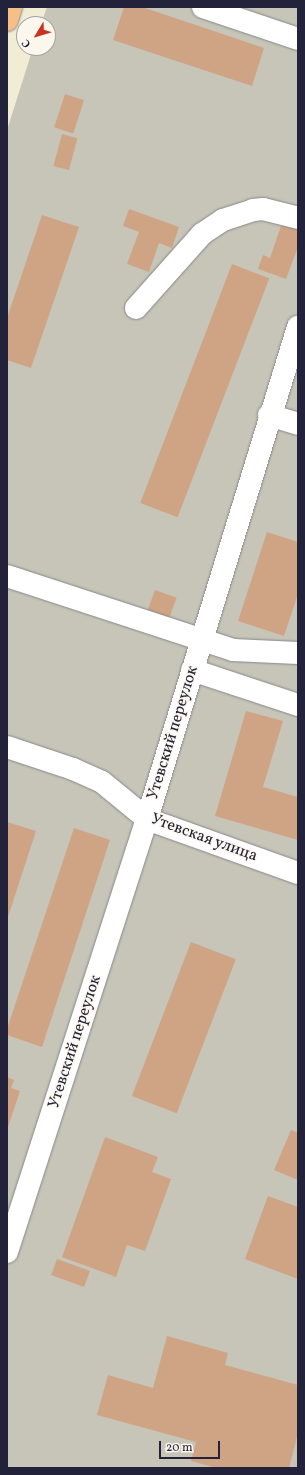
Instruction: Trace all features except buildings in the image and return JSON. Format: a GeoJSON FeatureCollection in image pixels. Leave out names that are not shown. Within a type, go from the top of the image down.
{"type":"FeatureCollection","features":[{"type":"Feature","properties":{"kind":"main road"},"geometry":{"type":"LineString","coordinates":[[7,20],[11,7]]}},
{"type":"Feature","properties":{"kind":"street"},"geometry":{"type":"LineString","coordinates":[[203,7],[241,13],[298,39]]}},
{"type":"Feature","properties":{"kind":"street"},"geometry":{"type":"LineString","coordinates":[[136,308],[202,234],[223,220],[246,212],[263,209],[298,218]]}},
{"type":"Feature","properties":{"kind":"street","name":"Утевский переулок"},"geometry":{"type":"LineString","coordinates":[[7,1252],[147,819],[269,415],[296,337]]}},
{"type":"Feature","properties":{"kind":"street"},"geometry":{"type":"LineString","coordinates":[[269,415],[298,424]]}},
{"type":"Feature","properties":{"kind":"street"},"geometry":{"type":"LineString","coordinates":[[7,576],[233,650],[298,653]]}},
{"type":"Feature","properties":{"kind":"street"},"geometry":{"type":"LineString","coordinates":[[192,670],[298,705]]}},
{"type":"Feature","properties":{"kind":"street","name":"Утевская улица"},"geometry":{"type":"LineString","coordinates":[[7,746],[73,769],[102,782],[147,819],[298,873]]}},
{"type":"Feature","properties":{"kind":"shaded area"},"geometry":{"type":"Polygon","coordinates":[[[47,7],[298,7],[298,1468],[7,1468],[7,130],[30,56],[56,56],[56,16],[44,16],[47,7]]]}}]}
